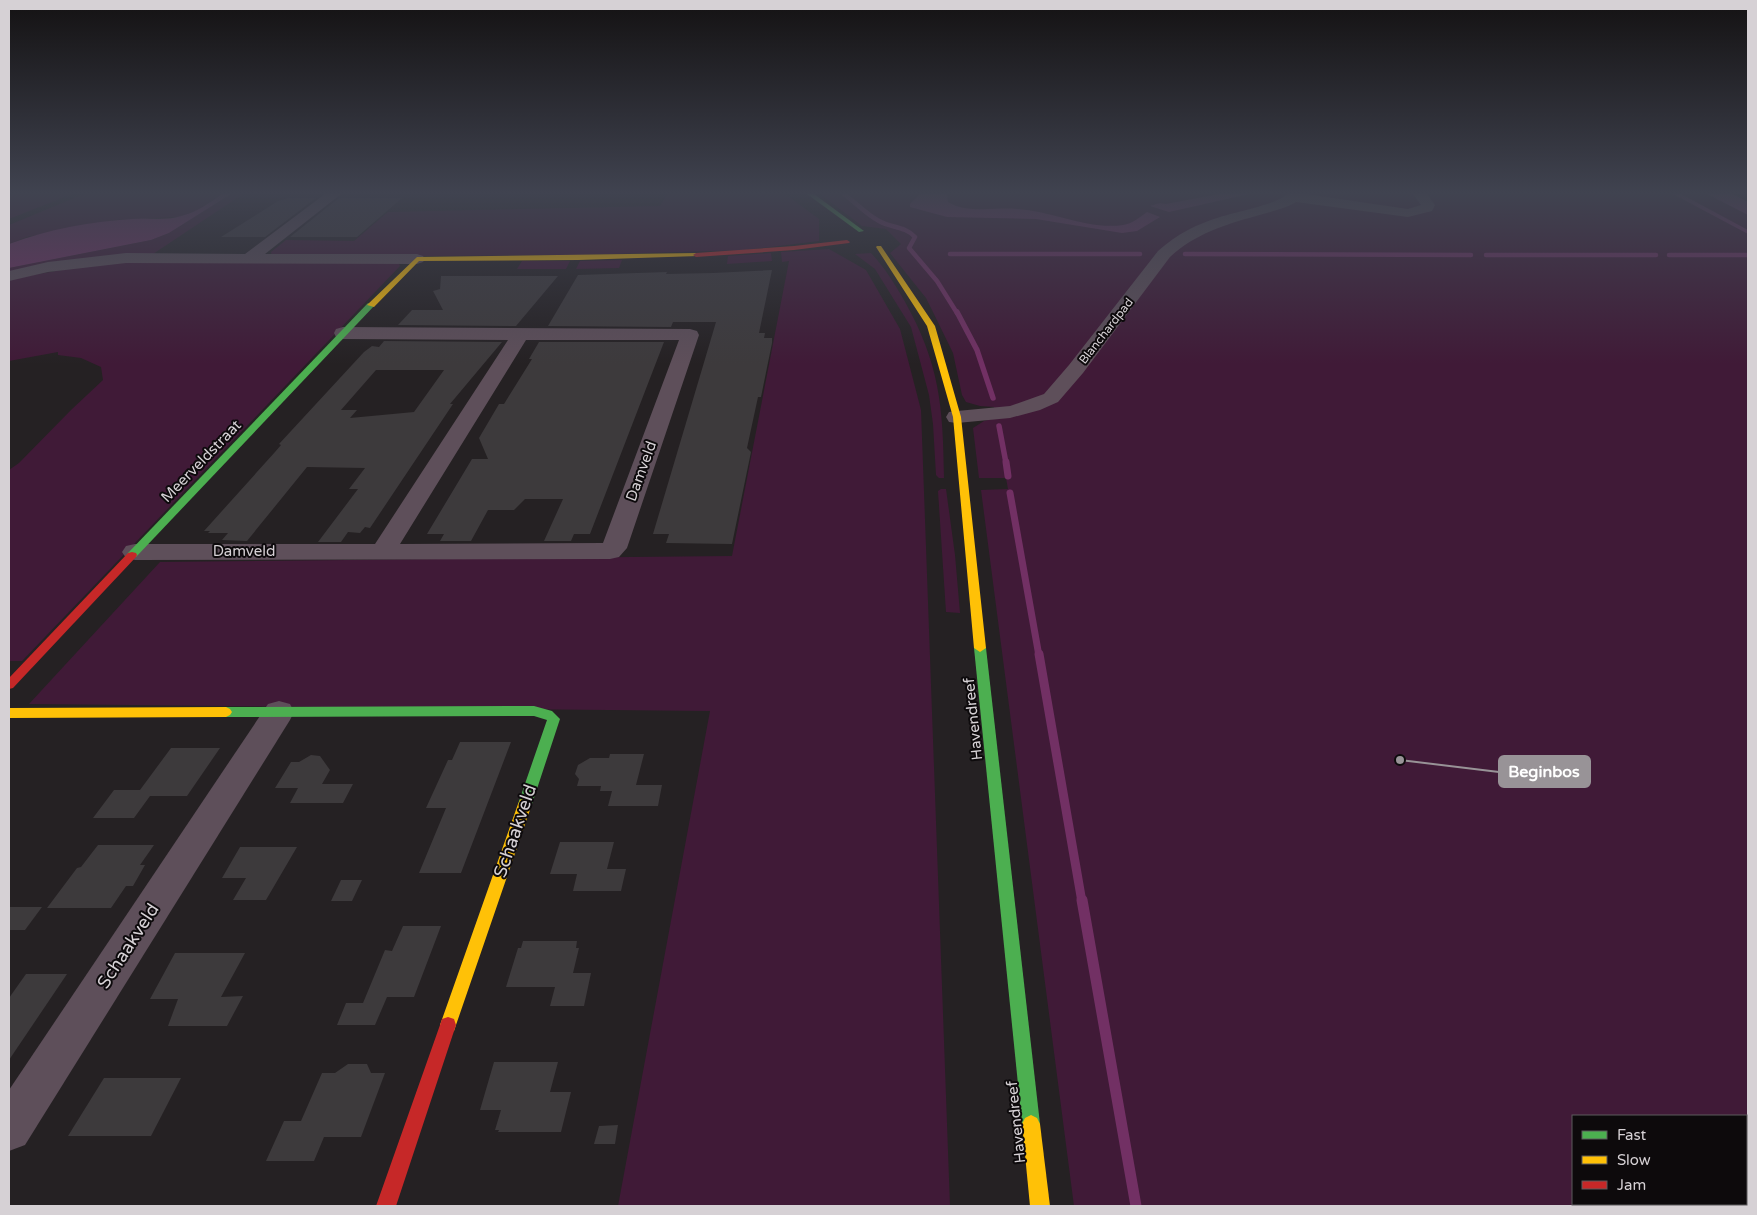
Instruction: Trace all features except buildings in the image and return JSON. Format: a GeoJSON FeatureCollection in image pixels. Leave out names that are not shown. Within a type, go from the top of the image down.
{"type":"FeatureCollection","features":[{"type":"Feature","properties":{"kind":"street"},"geometry":{"type":"LineString","coordinates":[[248,259],[259,251]]}},
{"type":"Feature","properties":{"kind":"street"},"geometry":{"type":"LineString","coordinates":[[9,276],[48,267],[126,258],[417,259],[699,255],[759,251]]}},
{"type":"Feature","properties":{"kind":"street","name":"Havendreef"},"geometry":{"type":"LineString","coordinates":[[878,251],[931,326],[957,417],[972,577],[1040,1206]]}},
{"type":"Feature","properties":{"kind":"street","name":"Blanchardpad"},"geometry":{"type":"LineString","coordinates":[[957,417],[1010,412],[1033,406],[1051,398],[1076,369],[1167,251]]}},
{"type":"Feature","properties":{"kind":"street","name":"Meerveldstraat"},"geometry":{"type":"LineString","coordinates":[[9,685],[343,333],[417,259]]}},
{"type":"Feature","properties":{"kind":"street","name":"Damveld"},"geometry":{"type":"LineString","coordinates":[[135,552],[610,551],[614,548],[690,334],[343,333]]}},
{"type":"Feature","properties":{"kind":"street"},"geometry":{"type":"LineString","coordinates":[[382,552],[520,335]]}},
{"type":"Feature","properties":{"kind":"street","name":"Schaakveld"},"geometry":{"type":"LineString","coordinates":[[9,713],[534,711],[548,714],[554,719],[386,1206]]}},
{"type":"Feature","properties":{"kind":"street","name":"Schaakveld"},"geometry":{"type":"LineString","coordinates":[[9,1129],[279,712]]}},
{"type":"Feature","properties":{"kind":"shaded area"},"geometry":{"type":"Polygon","coordinates":[[[9,251],[97,251],[9,268],[9,251]]]}},
{"type":"Feature","properties":{"kind":"shaded area"},"geometry":{"type":"Polygon","coordinates":[[[97,251],[158,251],[150,256],[9,274],[9,268],[97,251]]]}},
{"type":"Feature","properties":{"kind":"shaded area"},"geometry":{"type":"Polygon","coordinates":[[[722,251],[579,255],[272,257],[271,252],[722,251]]]}},
{"type":"Feature","properties":{"kind":"shaded area"},"geometry":{"type":"Polygon","coordinates":[[[832,251],[866,270],[900,329],[921,410],[950,1206],[618,1206],[710,711],[29,704],[160,562],[732,556],[789,261],[782,262],[781,252],[832,251]]]}},
{"type":"Feature","properties":{"kind":"shaded area"},"geometry":{"type":"Polygon","coordinates":[[[893,251],[1748,251],[1748,1206],[1074,1206],[981,490],[1008,489],[1006,478],[979,478],[973,428],[984,421],[996,418],[994,407],[966,402],[962,395],[953,353],[926,298],[890,253],[893,251]]]}},
{"type":"Feature","properties":{"kind":"shaded area"},"geometry":{"type":"Polygon","coordinates":[[[771,253],[772,261],[727,264],[728,256],[771,253]]]}},
{"type":"Feature","properties":{"kind":"shaded area"},"geometry":{"type":"Polygon","coordinates":[[[871,253],[885,270],[904,300],[916,323],[932,365],[940,407],[944,478],[939,478],[936,475],[929,395],[911,327],[875,269],[855,254],[871,253]]]}},
{"type":"Feature","properties":{"kind":"shaded area"},"geometry":{"type":"Polygon","coordinates":[[[622,260],[619,268],[576,269],[580,261],[622,260]]]}},
{"type":"Feature","properties":{"kind":"shaded area"},"geometry":{"type":"Polygon","coordinates":[[[522,261],[570,261],[566,269],[517,269],[522,261]]]}},
{"type":"Feature","properties":{"kind":"shaded area"},"geometry":{"type":"Polygon","coordinates":[[[103,263],[387,263],[399,264],[400,266],[22,661],[9,661],[9,470],[19,463],[103,380],[101,367],[81,358],[58,355],[58,352],[9,361],[9,279],[103,263]]]}},
{"type":"Feature","properties":{"kind":"shaded area"},"geometry":{"type":"Polygon","coordinates":[[[946,489],[955,555],[960,613],[946,612],[938,491],[946,489]]]}},
{"type":"Feature","properties":{"kind":"waterway"},"geometry":{"type":"LineString","coordinates":[[911,251],[937,281],[957,313]]}},
{"type":"Feature","properties":{"kind":"waterway"},"geometry":{"type":"LineString","coordinates":[[950,254],[1140,254]]}},
{"type":"Feature","properties":{"kind":"waterway"},"geometry":{"type":"LineString","coordinates":[[1185,254],[1471,255]]}},
{"type":"Feature","properties":{"kind":"waterway"},"geometry":{"type":"LineString","coordinates":[[1486,255],[1656,255]]}},
{"type":"Feature","properties":{"kind":"waterway"},"geometry":{"type":"LineString","coordinates":[[1669,255],[1748,255]]}},
{"type":"Feature","properties":{"kind":"waterway"},"geometry":{"type":"LineString","coordinates":[[957,312],[977,350],[993,398]]}},
{"type":"Feature","properties":{"kind":"waterway"},"geometry":{"type":"LineString","coordinates":[[999,426],[1006,463]]}},
{"type":"Feature","properties":{"kind":"waterway"},"geometry":{"type":"LineString","coordinates":[[1006,462],[1008,476]]}},
{"type":"Feature","properties":{"kind":"waterway"},"geometry":{"type":"LineString","coordinates":[[1010,493],[1039,656]]}},
{"type":"Feature","properties":{"kind":"waterway"},"geometry":{"type":"LineString","coordinates":[[1039,654],[1082,902]]}},
{"type":"Feature","properties":{"kind":"waterway"},"geometry":{"type":"LineString","coordinates":[[1082,900],[1136,1206]]}},
{"type":"Feature","properties":{"kind":"traffic: fast"},"geometry":{"type":"LineString","coordinates":[[132,555],[371,305]]}},
{"type":"Feature","properties":{"kind":"traffic: fast"},"geometry":{"type":"LineString","coordinates":[[980,648],[1031,1124]]}},
{"type":"Feature","properties":{"kind":"traffic: fast"},"geometry":{"type":"LineString","coordinates":[[226,712],[534,711],[548,714],[554,719],[525,804]]}},
{"type":"Feature","properties":{"kind":"traffic: slow"},"geometry":{"type":"LineString","coordinates":[[881,251],[931,326],[957,417],[980,648]]}},
{"type":"Feature","properties":{"kind":"traffic: slow"},"geometry":{"type":"LineString","coordinates":[[371,305],[417,259],[696,255]]}},
{"type":"Feature","properties":{"kind":"traffic: slow"},"geometry":{"type":"LineString","coordinates":[[9,713],[226,712]]}},
{"type":"Feature","properties":{"kind":"traffic: slow"},"geometry":{"type":"LineString","coordinates":[[448,1025],[525,804]]}},
{"type":"Feature","properties":{"kind":"traffic: slow"},"geometry":{"type":"LineString","coordinates":[[1031,1124],[1040,1206]]}},
{"type":"Feature","properties":{"kind":"traffic: jam"},"geometry":{"type":"LineString","coordinates":[[696,255],[756,251]]}},
{"type":"Feature","properties":{"kind":"traffic: jam"},"geometry":{"type":"LineString","coordinates":[[9,685],[132,555]]}},
{"type":"Feature","properties":{"kind":"traffic: jam"},"geometry":{"type":"LineString","coordinates":[[386,1206],[448,1025]]}},
{"type":"Feature","properties":{"kind":"place","name":"Beginbos"},"geometry":{"type":"Point","coordinates":[1400,760]}}]}
